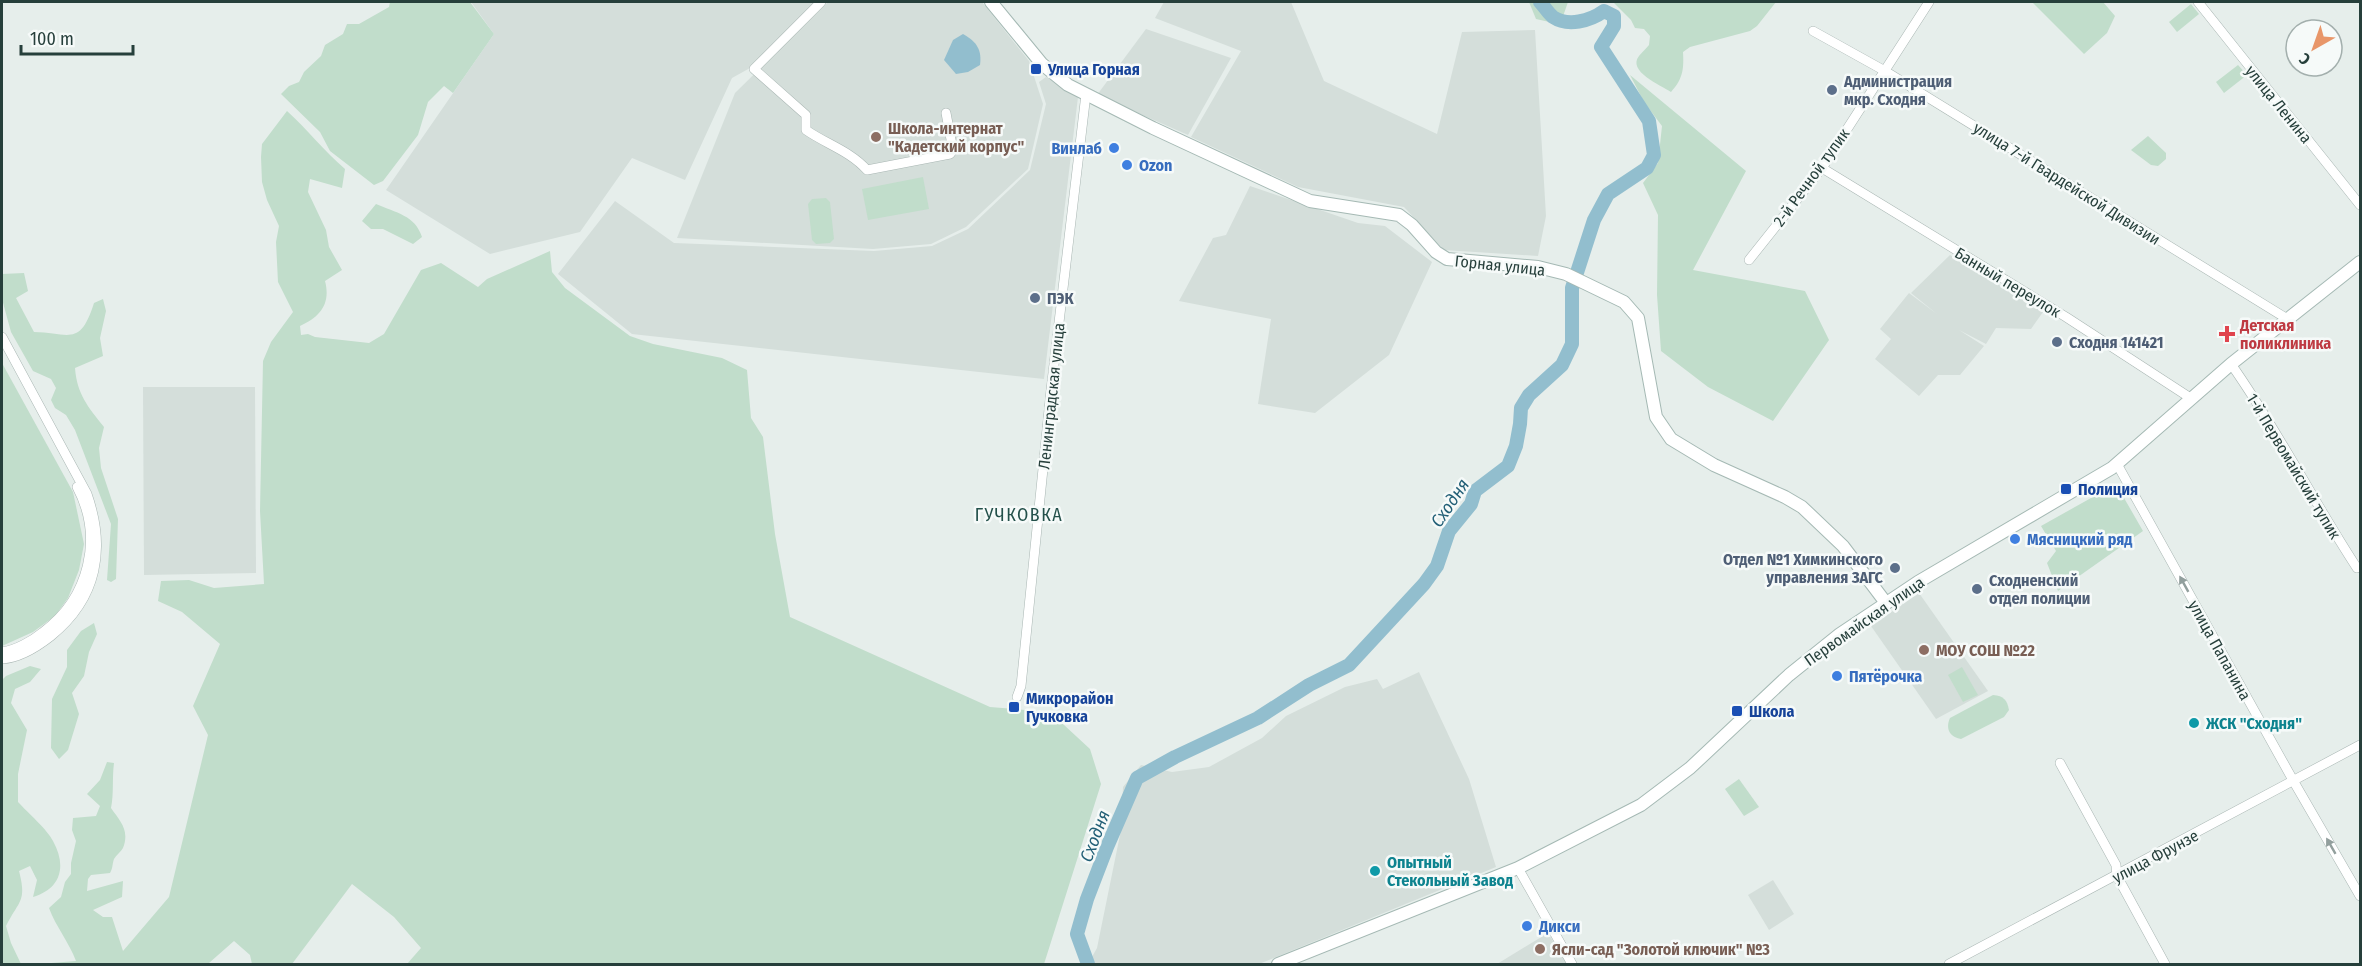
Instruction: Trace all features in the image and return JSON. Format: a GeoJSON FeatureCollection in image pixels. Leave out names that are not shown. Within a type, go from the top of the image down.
{"type":"FeatureCollection","features":[{"type":"Feature","properties":{"kind":"main road","name":"Горная улица"},"geometry":{"type":"LineString","coordinates":[[991,2],[1042,64],[1068,85],[1153,128],[1310,201],[1399,215],[1412,225],[1436,252],[1447,259],[1538,267],[1566,274],[1623,302],[1638,318],[1656,417],[1671,439],[1714,465],[1802,507],[1843,546],[1886,603]]}},
{"type":"Feature","properties":{"kind":"main road","name":"Первомайская улица"},"geometry":{"type":"LineString","coordinates":[[1278,964],[1518,868],[1641,805],[1671,784],[1805,661],[1886,603],[2117,464],[2231,364],[2361,262]]}},
{"type":"Feature","properties":{"kind":"street"},"geometry":{"type":"LineString","coordinates":[[821,2],[754,69],[806,115],[806,130],[819,140],[829,142],[867,170],[950,154],[953,150],[946,113]]}},
{"type":"Feature","properties":{"kind":"street","name":"2-й Речной тупик"},"geometry":{"type":"LineString","coordinates":[[1749,260],[1822,168],[1929,2]]}},
{"type":"Feature","properties":{"kind":"street","name":"улица Ленина"},"geometry":{"type":"LineString","coordinates":[[2198,2],[2361,205]]}},
{"type":"Feature","properties":{"kind":"street","name":"улица 7-й Гвардейской Дивизии"},"geometry":{"type":"LineString","coordinates":[[1813,31],[1885,71],[2289,320]]}},
{"type":"Feature","properties":{"kind":"street","name":"Ленинградская улица"},"geometry":{"type":"LineString","coordinates":[[1017,697],[1021,686],[1050,390],[1086,94]]}},
{"type":"Feature","properties":{"kind":"street","name":"Банный переулок"},"geometry":{"type":"LineString","coordinates":[[1822,168],[2066,317],[2192,399]]}},
{"type":"Feature","properties":{"kind":"street"},"geometry":{"type":"LineString","coordinates":[[2,337],[87,494],[93,510],[98,543],[93,575],[87,592],[70,619],[35,647],[19,655],[2,659]]}},
{"type":"Feature","properties":{"kind":"street"},"geometry":{"type":"LineString","coordinates":[[2,348],[81,495],[90,532],[90,554],[83,586],[65,613],[37,637],[2,652]]}},
{"type":"Feature","properties":{"kind":"street","name":"1-й Первомайский тупик"},"geometry":{"type":"LineString","coordinates":[[2231,364],[2264,411],[2357,568]]}},
{"type":"Feature","properties":{"kind":"street","name":"улица Папанина"},"geometry":{"type":"LineString","coordinates":[[2117,464],[2294,782],[2361,897]]}},
{"type":"Feature","properties":{"kind":"street","name":"улица Фрунзе"},"geometry":{"type":"LineString","coordinates":[[1949,964],[2361,745]]}},
{"type":"Feature","properties":{"kind":"street"},"geometry":{"type":"LineString","coordinates":[[2060,763],[2116,865],[2117,876],[2165,964]]}},
{"type":"Feature","properties":{"kind":"street"},"geometry":{"type":"LineString","coordinates":[[1518,868],[1572,964]]}},
{"type":"Feature","properties":{"kind":"shaded area"},"geometry":{"type":"Polygon","coordinates":[[[471,2],[815,2],[750,68],[732,78],[685,180],[632,158],[580,232],[490,254],[386,190],[494,34],[471,2]]]}},
{"type":"Feature","properties":{"kind":"shaded area","name":"Школа-интернат \"Кадетский корпус\""},"geometry":{"type":"Polygon","coordinates":[[[828,2],[982,2],[1029,61],[1043,104],[1028,169],[966,227],[931,244],[873,249],[677,238],[735,93],[828,2]]]}},
{"type":"Feature","properties":{"kind":"shaded area"},"geometry":{"type":"Polygon","coordinates":[[[1164,2],[1291,2],[1324,81],[1437,134],[1462,32],[1535,30],[1546,216],[1538,256],[1444,250],[1404,207],[1298,187],[1191,137],[1241,51],[1155,18],[1164,2]]]}},
{"type":"Feature","properties":{"kind":"shaded area"},"geometry":{"type":"Polygon","coordinates":[[[1146,29],[1231,58],[1188,135],[1097,95],[1146,29]]]}},
{"type":"Feature","properties":{"kind":"shaded area"},"geometry":{"type":"Polygon","coordinates":[[[1046,77],[1078,97],[1044,379],[632,334],[558,274],[615,201],[674,243],[874,251],[932,246],[968,229],[1030,170],[1046,104],[1039,82],[1046,77]]]}},
{"type":"Feature","properties":{"kind":"shaded area"},"geometry":{"type":"Polygon","coordinates":[[[1250,186],[1358,223],[1385,226],[1432,262],[1389,355],[1315,413],[1258,404],[1271,319],[1179,301],[1213,238],[1226,235],[1250,186]]]}},
{"type":"Feature","properties":{"kind":"shaded area"},"geometry":{"type":"Polygon","coordinates":[[[1950,255],[2043,312],[2031,329],[1996,328],[1986,344],[1959,330],[1984,346],[1960,375],[1938,375],[1919,396],[1875,359],[1891,339],[1880,329],[1909,293],[1937,314],[1911,293],[1950,255]]]}},
{"type":"Feature","properties":{"kind":"shaded area"},"geometry":{"type":"Polygon","coordinates":[[[143,387],[255,387],[256,573],[144,575],[143,387]]]}},
{"type":"Feature","properties":{"kind":"shaded area","name":"МОУ СОШ №22"},"geometry":{"type":"Polygon","coordinates":[[[1919,593],[1988,691],[1936,719],[1871,626],[1919,593]]]}},
{"type":"Feature","properties":{"kind":"shaded area"},"geometry":{"type":"Polygon","coordinates":[[[1419,672],[1469,779],[1496,867],[1259,964],[1088,964],[1097,948],[1121,830],[1123,787],[1141,765],[1172,772],[1209,767],[1262,738],[1286,716],[1345,687],[1377,679],[1383,689],[1419,672]]]}},
{"type":"Feature","properties":{"kind":"shaded area"},"geometry":{"type":"Polygon","coordinates":[[[1773,880],[1794,914],[1769,930],[1748,895],[1773,880]]]}},
{"type":"Feature","properties":{"kind":"shaded area","name":"Ясли-сад \"Золотой ключик\" №3"},"geometry":{"type":"Polygon","coordinates":[[[1548,933],[1567,964],[1497,964],[1548,933]]]}},
{"type":"Feature","properties":{"kind":"green space"},"geometry":{"type":"Polygon","coordinates":[[[390,2],[470,2],[494,34],[453,93],[444,86],[428,102],[418,135],[383,181],[374,185],[330,151],[320,132],[281,94],[289,86],[299,82],[304,72],[321,56],[325,45],[343,34],[347,24],[359,24],[389,7],[390,2]]]}},
{"type":"Feature","properties":{"kind":"green space"},"geometry":{"type":"Polygon","coordinates":[[[1529,2],[1568,2],[1561,22],[1554,23],[1536,19],[1529,2]]]}},
{"type":"Feature","properties":{"kind":"green space"},"geometry":{"type":"Polygon","coordinates":[[[1613,2],[1776,2],[1757,26],[1750,31],[1690,47],[1683,52],[1682,73],[1671,92],[1646,77],[1637,67],[1636,62],[1649,45],[1650,36],[1644,29],[1635,28],[1631,20],[1613,2]]]}},
{"type":"Feature","properties":{"kind":"green space"},"geometry":{"type":"Polygon","coordinates":[[[2032,2],[2103,2],[2115,16],[2107,33],[2084,54],[2032,2]]]}},
{"type":"Feature","properties":{"kind":"green space"},"geometry":{"type":"Polygon","coordinates":[[[2191,4],[2199,14],[2177,32],[2169,22],[2191,4]]]}},
{"type":"Feature","properties":{"kind":"green space"},"geometry":{"type":"Polygon","coordinates":[[[2238,65],[2247,75],[2224,93],[2216,82],[2238,65]]]}},
{"type":"Feature","properties":{"kind":"green space"},"geometry":{"type":"Polygon","coordinates":[[[1630,75],[1746,171],[1693,270],[1805,291],[1829,340],[1773,421],[1708,387],[1661,351],[1657,295],[1658,215],[1643,183],[1658,163],[1662,126],[1644,102],[1630,75]]]}},
{"type":"Feature","properties":{"kind":"green space"},"geometry":{"type":"Polygon","coordinates":[[[287,111],[345,169],[342,188],[310,179],[308,192],[326,230],[329,247],[342,270],[325,281],[325,303],[318,314],[300,326],[301,335],[308,334],[315,337],[369,343],[384,334],[421,270],[441,263],[478,287],[487,279],[550,251],[552,272],[565,288],[630,336],[653,344],[722,358],[747,370],[751,418],[763,437],[775,534],[790,617],[990,707],[1050,712],[1090,749],[1101,784],[1044,964],[407,964],[421,948],[394,917],[352,884],[292,964],[252,964],[250,955],[234,941],[209,963],[39,964],[76,961],[49,908],[61,897],[65,882],[71,874],[76,841],[72,830],[73,818],[96,816],[100,806],[87,794],[100,780],[107,762],[114,763],[111,808],[123,826],[125,842],[114,859],[110,873],[91,875],[88,879],[87,891],[123,881],[122,897],[93,910],[103,917],[112,917],[123,951],[169,897],[208,735],[193,706],[220,644],[182,612],[158,601],[161,581],[189,580],[214,588],[264,584],[260,511],[263,361],[271,342],[293,312],[278,282],[276,242],[279,226],[267,200],[262,182],[261,157],[262,144],[287,111]]]}},
{"type":"Feature","properties":{"kind":"green space"},"geometry":{"type":"Polygon","coordinates":[[[2148,136],[2166,153],[2166,159],[2158,166],[2151,165],[2131,150],[2148,136]]]}},
{"type":"Feature","properties":{"kind":"green space"},"geometry":{"type":"Polygon","coordinates":[[[923,177],[929,209],[868,220],[862,189],[923,177]]]}},
{"type":"Feature","properties":{"kind":"green space"},"geometry":{"type":"Polygon","coordinates":[[[826,198],[830,202],[834,239],[830,243],[816,244],[812,240],[808,204],[812,199],[826,198]]]}},
{"type":"Feature","properties":{"kind":"green space"},"geometry":{"type":"Polygon","coordinates":[[[376,204],[410,219],[422,237],[413,244],[383,229],[371,229],[362,221],[376,204]]]}},
{"type":"Feature","properties":{"kind":"green space"},"geometry":{"type":"Polygon","coordinates":[[[24,273],[28,291],[16,298],[34,332],[65,335],[78,332],[89,317],[94,303],[103,299],[106,311],[100,338],[103,356],[75,368],[81,393],[104,427],[99,448],[101,468],[118,519],[116,579],[111,582],[107,580],[111,524],[75,430],[66,415],[55,408],[51,400],[56,388],[51,379],[33,371],[11,332],[2,299],[2,274],[24,273]]]}},
{"type":"Feature","properties":{"kind":"green space"},"geometry":{"type":"Polygon","coordinates":[[[2,363],[73,492],[84,544],[79,570],[68,598],[55,616],[33,632],[2,646],[2,363]]]}},
{"type":"Feature","properties":{"kind":"green space"},"geometry":{"type":"Polygon","coordinates":[[[2116,484],[2143,531],[2058,591],[2047,563],[2056,551],[2041,526],[2116,484]]]}},
{"type":"Feature","properties":{"kind":"green space"},"geometry":{"type":"Polygon","coordinates":[[[94,623],[97,634],[89,652],[84,676],[72,693],[79,714],[68,750],[59,759],[51,748],[52,699],[67,667],[67,650],[81,631],[94,623]]]}},
{"type":"Feature","properties":{"kind":"green space"},"geometry":{"type":"Polygon","coordinates":[[[30,666],[41,669],[30,682],[15,689],[11,703],[27,730],[18,774],[18,802],[50,836],[60,859],[60,868],[59,875],[50,888],[33,897],[37,880],[30,866],[19,871],[22,895],[6,926],[21,964],[2,964],[2,680],[30,666]]]}},
{"type":"Feature","properties":{"kind":"green space"},"geometry":{"type":"Polygon","coordinates":[[[1962,667],[1978,695],[1963,702],[1948,675],[1962,667]]]}},
{"type":"Feature","properties":{"kind":"green space"},"geometry":{"type":"Polygon","coordinates":[[[1993,695],[2000,696],[2007,704],[2009,710],[2004,717],[1961,739],[1951,734],[1948,729],[1950,718],[1993,695]]]}},
{"type":"Feature","properties":{"kind":"green space"},"geometry":{"type":"Polygon","coordinates":[[[1739,779],[1759,807],[1744,816],[1725,789],[1739,779]]]}},
{"type":"Feature","properties":{"kind":"water"},"geometry":{"type":"Polygon","coordinates":[[[963,34],[978,47],[980,65],[968,72],[956,74],[944,60],[953,40],[963,34]]]}},
{"type":"Feature","properties":{"kind":"waterway","name":"Сходня"},"geometry":{"type":"LineString","coordinates":[[1088,964],[1077,934],[1087,899],[1137,778],[1175,757],[1258,718],[1309,685],[1349,665],[1424,584],[1437,566],[1449,531],[1471,504],[1475,491],[1508,466],[1516,446],[1521,408],[1529,395],[1562,365],[1572,344],[1572,288],[1594,220],[1608,194],[1647,168],[1654,155],[1649,121],[1601,47],[1614,26],[1614,16],[1604,11],[1579,22],[1565,22],[1553,17],[1540,2]]}},
{"type":"Feature","properties":{"kind":"place","name":"Улица Горная"},"geometry":{"type":"Point","coordinates":[1036,69]}},
{"type":"Feature","properties":{"kind":"place","name":"Администрация мкр. Сходня"},"geometry":{"type":"Point","coordinates":[1832,90]}},
{"type":"Feature","properties":{"kind":"place","name":"Школа-интернат \"Кадетский корпус\""},"geometry":{"type":"Point","coordinates":[876,137]}},
{"type":"Feature","properties":{"kind":"place","name":"Винлаб"},"geometry":{"type":"Point","coordinates":[1114,148]}},
{"type":"Feature","properties":{"kind":"place","name":"Ozon"},"geometry":{"type":"Point","coordinates":[1127,165]}},
{"type":"Feature","properties":{"kind":"place","name":"ПЭК"},"geometry":{"type":"Point","coordinates":[1035,298]}},
{"type":"Feature","properties":{"kind":"place","name":"Детская поликлиника"},"geometry":{"type":"Point","coordinates":[2227,334]}},
{"type":"Feature","properties":{"kind":"place","name":"Сходня 141421"},"geometry":{"type":"Point","coordinates":[2057,342]}},
{"type":"Feature","properties":{"kind":"place","name":"Полиция"},"geometry":{"type":"Point","coordinates":[2066,489]}},
{"type":"Feature","properties":{"kind":"place","name":"Мясницкий ряд"},"geometry":{"type":"Point","coordinates":[2015,539]}},
{"type":"Feature","properties":{"kind":"place","name":"Отдел №1 Химкинского управления ЗАГС"},"geometry":{"type":"Point","coordinates":[1895,568]}},
{"type":"Feature","properties":{"kind":"place","name":"Сходненский отдел полиции"},"geometry":{"type":"Point","coordinates":[1977,589]}},
{"type":"Feature","properties":{"kind":"place","name":"МОУ СОШ №22"},"geometry":{"type":"Point","coordinates":[1924,650]}},
{"type":"Feature","properties":{"kind":"place","name":"Пятёрочка"},"geometry":{"type":"Point","coordinates":[1837,676]}},
{"type":"Feature","properties":{"kind":"place","name":"Микрорайон Гучковка"},"geometry":{"type":"Point","coordinates":[1014,707]}},
{"type":"Feature","properties":{"kind":"place","name":"Школа"},"geometry":{"type":"Point","coordinates":[1737,711]}},
{"type":"Feature","properties":{"kind":"place","name":"ЖСК \"Сходня\""},"geometry":{"type":"Point","coordinates":[2194,723]}},
{"type":"Feature","properties":{"kind":"place","name":"Опытный Стекольный Завод"},"geometry":{"type":"Point","coordinates":[1375,871]}},
{"type":"Feature","properties":{"kind":"place","name":"Дикси"},"geometry":{"type":"Point","coordinates":[1527,926]}},
{"type":"Feature","properties":{"kind":"place","name":"Ясли-сад \"Золотой ключик\" №3"},"geometry":{"type":"Point","coordinates":[1540,949]}},
{"type":"Feature","properties":{"kind":"district","name":"ГУЧКОВКА"},"geometry":{"type":"Point","coordinates":[1019,515]}}]}
